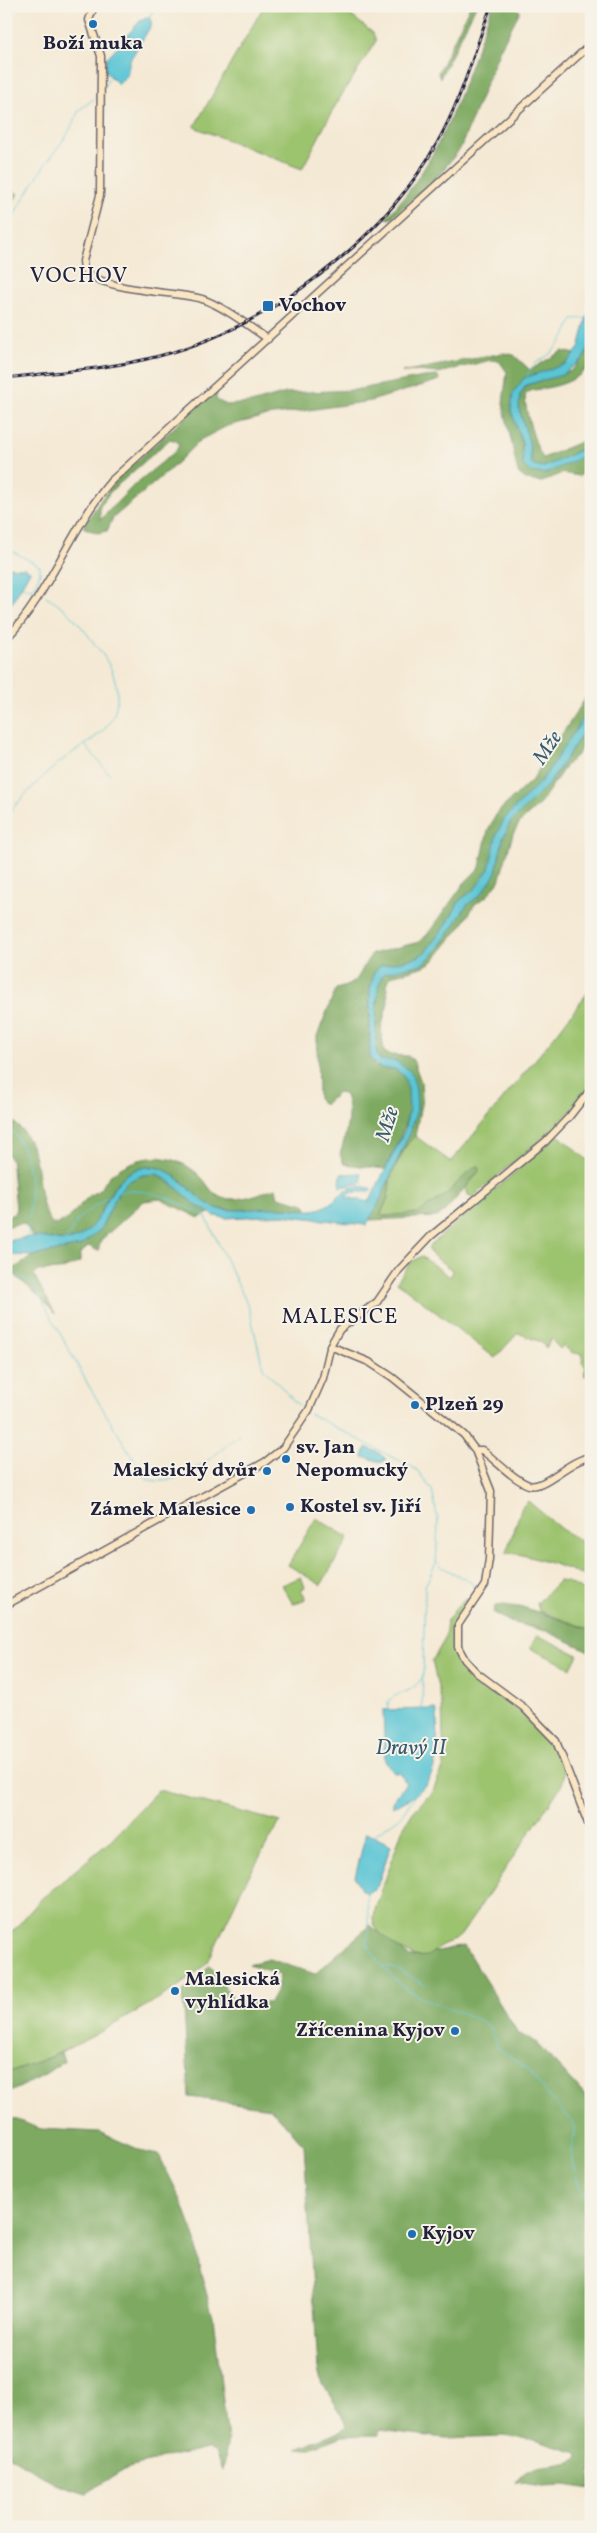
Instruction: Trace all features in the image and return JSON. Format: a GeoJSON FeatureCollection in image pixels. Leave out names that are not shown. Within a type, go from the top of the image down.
{"type":"FeatureCollection","features":[{"type":"Feature","properties":{"kind":"street"},"geometry":{"type":"LineString","coordinates":[[94,6],[89,20],[100,56],[100,195],[83,261],[84,270],[92,276],[122,286],[206,301],[268,339]]}},
{"type":"Feature","properties":{"kind":"street"},"geometry":{"type":"LineString","coordinates":[[6,639],[19,626],[41,594],[88,513],[111,481],[591,44]]}},
{"type":"Feature","properties":{"kind":"street"},"geometry":{"type":"LineString","coordinates":[[6,1605],[248,1472],[283,1448],[307,1413],[323,1378],[330,1346],[340,1329],[377,1302],[399,1270],[431,1236],[546,1141],[575,1110],[591,1089]]}},
{"type":"Feature","properties":{"kind":"street"},"geometry":{"type":"LineString","coordinates":[[330,1346],[369,1362],[392,1377],[464,1435],[474,1450],[491,1491],[488,1573],[485,1585],[458,1625],[457,1641],[462,1654],[477,1673],[524,1707],[556,1741],[591,1831]]}},
{"type":"Feature","properties":{"kind":"street"},"geometry":{"type":"LineString","coordinates":[[474,1450],[482,1450],[529,1486],[543,1483],[575,1461],[591,1457]]}},
{"type":"Feature","properties":{"kind":"green space"},"geometry":{"type":"Polygon","coordinates":[[[264,6],[339,6],[373,33],[376,41],[335,106],[302,169],[194,127],[264,6]]]}},
{"type":"Feature","properties":{"kind":"green space"},"geometry":{"type":"Polygon","coordinates":[[[470,6],[476,6],[440,78],[438,73],[470,6]]]}},
{"type":"Feature","properties":{"kind":"green space"},"geometry":{"type":"Polygon","coordinates":[[[492,6],[515,6],[520,11],[500,49],[460,149],[440,174],[390,219],[386,218],[406,195],[438,144],[461,91],[492,6]]]}},
{"type":"Feature","properties":{"kind":"green space"},"geometry":{"type":"Polygon","coordinates":[[[6,187],[18,194],[6,213],[6,187]]]}},
{"type":"Feature","properties":{"kind":"green space"},"geometry":{"type":"Polygon","coordinates":[[[591,344],[591,365],[581,374],[559,385],[526,393],[525,398],[530,426],[543,458],[591,438],[591,445],[544,467],[534,465],[531,462],[529,441],[519,409],[520,395],[527,385],[571,371],[583,359],[591,344]]]}},
{"type":"Feature","properties":{"kind":"green space"},"geometry":{"type":"Polygon","coordinates":[[[562,351],[576,354],[558,367],[524,378],[511,410],[522,443],[523,465],[530,472],[591,453],[591,471],[579,476],[562,473],[542,482],[527,480],[518,473],[503,403],[507,372],[499,361],[491,360],[438,373],[402,372],[504,353],[514,355],[530,370],[562,351]]]}},
{"type":"Feature","properties":{"kind":"green space"},"geometry":{"type":"Polygon","coordinates":[[[438,376],[440,380],[371,401],[267,416],[227,426],[200,440],[174,466],[113,518],[107,531],[97,533],[83,527],[102,498],[120,476],[209,396],[217,393],[216,400],[227,405],[251,403],[286,393],[354,390],[424,377],[438,376]],[[170,439],[111,491],[100,506],[100,520],[134,485],[176,451],[179,445],[177,441],[170,439]]]}},
{"type":"Feature","properties":{"kind":"green space"},"geometry":{"type":"Polygon","coordinates":[[[591,690],[591,707],[542,780],[504,819],[485,877],[475,889],[460,900],[448,922],[426,951],[418,957],[380,966],[374,973],[370,989],[369,1048],[374,1066],[397,1070],[407,1081],[410,1093],[410,1106],[396,1148],[385,1169],[344,1164],[340,1154],[347,1124],[347,1100],[344,1094],[338,1093],[324,1105],[318,1099],[317,1036],[336,989],[356,980],[372,954],[419,942],[427,935],[465,882],[480,867],[488,830],[497,813],[532,780],[591,690]]]}},
{"type":"Feature","properties":{"kind":"green space"},"geometry":{"type":"Polygon","coordinates":[[[591,721],[591,735],[578,754],[566,765],[540,804],[520,822],[513,834],[499,881],[487,896],[475,904],[461,927],[433,961],[425,966],[391,976],[387,982],[388,1002],[381,1029],[384,1052],[390,1055],[408,1056],[413,1060],[421,1082],[422,1099],[415,1136],[406,1145],[391,1175],[388,1197],[381,1214],[384,1216],[418,1213],[444,1196],[474,1167],[479,1166],[479,1171],[447,1209],[437,1217],[369,1220],[409,1134],[417,1110],[416,1088],[396,1061],[383,1062],[377,1055],[376,1012],[380,979],[383,973],[422,964],[466,906],[481,894],[496,872],[503,838],[510,823],[548,785],[591,721]]]}},
{"type":"Feature","properties":{"kind":"green space"},"geometry":{"type":"Polygon","coordinates":[[[591,988],[591,1083],[571,1111],[553,1129],[473,1197],[468,1195],[466,1188],[479,1171],[473,1169],[444,1196],[418,1214],[383,1216],[381,1214],[388,1197],[391,1175],[410,1139],[415,1136],[451,1162],[558,1032],[591,988]]]}},
{"type":"Feature","properties":{"kind":"green space"},"geometry":{"type":"Polygon","coordinates":[[[6,1116],[20,1128],[29,1141],[37,1168],[41,1197],[45,1211],[52,1224],[59,1223],[71,1216],[86,1199],[98,1192],[110,1176],[122,1167],[133,1162],[156,1158],[178,1162],[189,1167],[202,1178],[215,1194],[223,1198],[243,1198],[276,1188],[278,1197],[305,1204],[307,1209],[219,1209],[212,1207],[180,1180],[163,1169],[153,1167],[142,1168],[128,1173],[118,1182],[93,1226],[85,1234],[74,1239],[64,1240],[33,1237],[25,1224],[20,1223],[6,1227],[6,1218],[14,1214],[16,1208],[11,1159],[6,1152],[6,1116]]]}},
{"type":"Feature","properties":{"kind":"green space"},"geometry":{"type":"Polygon","coordinates":[[[558,1135],[591,1163],[591,1379],[584,1375],[586,1367],[582,1363],[583,1354],[573,1353],[563,1346],[560,1349],[551,1339],[546,1348],[541,1342],[518,1333],[495,1358],[397,1282],[409,1264],[421,1256],[450,1277],[453,1271],[430,1253],[428,1247],[558,1135]]]}},
{"type":"Feature","properties":{"kind":"green space"},"geometry":{"type":"Polygon","coordinates":[[[157,1174],[209,1213],[199,1218],[160,1199],[144,1201],[101,1240],[98,1251],[89,1246],[80,1254],[80,1262],[60,1270],[37,1271],[34,1275],[55,1314],[43,1300],[10,1271],[33,1256],[80,1246],[100,1230],[117,1195],[127,1181],[143,1175],[157,1174]]]}},
{"type":"Feature","properties":{"kind":"green space"},"geometry":{"type":"Polygon","coordinates":[[[528,1501],[561,1529],[591,1547],[591,1578],[557,1565],[519,1554],[506,1553],[522,1507],[528,1501]]]}},
{"type":"Feature","properties":{"kind":"green space"},"geometry":{"type":"Polygon","coordinates":[[[316,1518],[349,1538],[321,1585],[288,1565],[316,1518]]]}},
{"type":"Feature","properties":{"kind":"green space"},"geometry":{"type":"Polygon","coordinates":[[[301,1577],[305,1587],[301,1590],[306,1599],[293,1604],[282,1585],[301,1577]]]}},
{"type":"Feature","properties":{"kind":"green space"},"geometry":{"type":"Polygon","coordinates":[[[559,1581],[567,1582],[591,1594],[591,1630],[539,1611],[537,1603],[559,1581]]]}},
{"type":"Feature","properties":{"kind":"green space"},"geometry":{"type":"Polygon","coordinates":[[[468,1599],[467,1604],[455,1623],[452,1636],[453,1644],[460,1660],[472,1674],[523,1713],[539,1728],[553,1744],[562,1764],[564,1778],[561,1786],[461,1935],[440,1946],[429,1956],[418,1957],[401,1950],[384,1937],[374,1923],[373,1916],[402,1830],[413,1812],[432,1792],[444,1766],[442,1704],[432,1661],[445,1639],[447,1620],[461,1603],[468,1599]]]}},
{"type":"Feature","properties":{"kind":"green space"},"geometry":{"type":"Polygon","coordinates":[[[504,1605],[526,1608],[591,1630],[591,1652],[546,1631],[510,1622],[493,1612],[495,1606],[504,1605]]]}},
{"type":"Feature","properties":{"kind":"green space"},"geometry":{"type":"Polygon","coordinates":[[[537,1635],[578,1655],[571,1668],[530,1648],[537,1635]]]}},
{"type":"Feature","properties":{"kind":"green space"},"geometry":{"type":"Polygon","coordinates":[[[158,1790],[280,1822],[243,1886],[208,1962],[162,1997],[117,2023],[55,2055],[6,2073],[6,1939],[41,1899],[108,1843],[158,1790]]]}},
{"type":"Feature","properties":{"kind":"green space"},"geometry":{"type":"Polygon","coordinates":[[[370,1925],[409,1957],[428,1956],[433,1952],[464,1946],[518,2033],[537,2043],[591,2102],[591,2489],[565,2485],[542,2486],[516,2482],[529,2470],[542,2466],[566,2463],[575,2460],[578,2456],[577,2453],[530,2439],[502,2436],[445,2438],[379,2430],[379,2435],[343,2436],[308,2449],[297,2448],[346,2428],[341,2414],[323,2385],[318,2369],[304,2145],[270,2108],[189,2097],[183,1991],[200,1977],[210,1965],[234,2000],[270,2003],[276,1992],[280,1975],[249,1964],[269,1959],[315,1974],[370,1925]]]}},
{"type":"Feature","properties":{"kind":"green space"},"geometry":{"type":"Polygon","coordinates":[[[61,2053],[64,2061],[39,2078],[6,2094],[6,2073],[61,2053]]]}},
{"type":"Feature","properties":{"kind":"green space"},"geometry":{"type":"Polygon","coordinates":[[[6,2116],[41,2129],[99,2132],[147,2153],[159,2155],[181,2200],[196,2240],[199,2266],[213,2317],[228,2441],[222,2471],[215,2452],[207,2449],[131,2466],[86,2493],[55,2483],[6,2454],[6,2116]]]}},
{"type":"Feature","properties":{"kind":"water"},"geometry":{"type":"Polygon","coordinates":[[[149,17],[152,24],[130,60],[127,76],[118,84],[105,71],[106,59],[140,21],[149,17]]]}},
{"type":"Feature","properties":{"kind":"water"},"geometry":{"type":"Polygon","coordinates":[[[591,315],[591,344],[583,359],[562,375],[526,385],[520,395],[519,409],[529,441],[531,462],[534,465],[544,467],[591,445],[591,453],[545,474],[530,472],[523,465],[522,443],[511,410],[513,393],[524,378],[566,364],[579,348],[587,317],[591,315]]]}},
{"type":"Feature","properties":{"kind":"water"},"geometry":{"type":"Polygon","coordinates":[[[6,567],[25,568],[30,571],[12,603],[6,606],[6,567]]]}},
{"type":"Feature","properties":{"kind":"water"},"geometry":{"type":"Polygon","coordinates":[[[591,707],[591,721],[548,785],[510,823],[503,838],[496,872],[481,894],[466,906],[432,956],[422,964],[384,973],[381,979],[376,1012],[377,1055],[380,1060],[396,1061],[411,1072],[416,1088],[417,1110],[409,1134],[377,1207],[366,1225],[282,1215],[226,1218],[215,1216],[196,1205],[169,1181],[157,1174],[143,1175],[127,1182],[117,1195],[100,1230],[80,1246],[33,1256],[6,1255],[6,1241],[33,1237],[62,1241],[77,1238],[95,1222],[120,1180],[129,1173],[141,1168],[154,1167],[166,1170],[204,1201],[214,1207],[226,1210],[288,1208],[314,1210],[325,1206],[348,1189],[363,1186],[372,1189],[369,1192],[353,1192],[346,1197],[369,1202],[404,1132],[409,1110],[408,1089],[404,1076],[395,1069],[377,1066],[370,1057],[370,989],[374,973],[380,966],[418,957],[426,951],[448,922],[460,900],[475,889],[489,869],[496,836],[504,819],[542,780],[591,707]]]}},
{"type":"Feature","properties":{"kind":"water"},"geometry":{"type":"Polygon","coordinates":[[[361,1173],[362,1183],[340,1187],[341,1174],[361,1173]]]}},
{"type":"Feature","properties":{"kind":"water"},"geometry":{"type":"Polygon","coordinates":[[[366,1447],[379,1453],[387,1460],[382,1462],[363,1457],[366,1447]]]}},
{"type":"Feature","properties":{"kind":"water","name":"Dravý II"},"geometry":{"type":"Polygon","coordinates":[[[433,1709],[437,1713],[437,1743],[436,1757],[428,1781],[420,1791],[408,1800],[392,1807],[392,1802],[406,1783],[400,1773],[394,1773],[385,1761],[383,1710],[433,1709]]]}},
{"type":"Feature","properties":{"kind":"water"},"geometry":{"type":"Polygon","coordinates":[[[366,1833],[391,1845],[377,1887],[367,1893],[361,1890],[355,1877],[366,1833]]]}},
{"type":"Feature","properties":{"kind":"waterway"},"geometry":{"type":"LineString","coordinates":[[148,18],[156,6]]}},
{"type":"Feature","properties":{"kind":"waterway"},"geometry":{"type":"LineString","coordinates":[[104,87],[109,78]]}},
{"type":"Feature","properties":{"kind":"waterway"},"geometry":{"type":"LineString","coordinates":[[6,233],[15,213],[42,169],[67,135],[79,110],[99,95]]}},
{"type":"Feature","properties":{"kind":"waterway"},"geometry":{"type":"LineString","coordinates":[[527,377],[532,367],[557,347],[573,319],[591,318]]}},
{"type":"Feature","properties":{"kind":"waterway"},"geometry":{"type":"LineString","coordinates":[[6,548],[40,566],[40,573],[33,590],[23,586]]}},
{"type":"Feature","properties":{"kind":"waterway"},"geometry":{"type":"LineString","coordinates":[[6,816],[53,768],[98,735],[114,715],[117,703],[115,680],[105,657],[74,618],[46,596]]}},
{"type":"Feature","properties":{"kind":"waterway"},"geometry":{"type":"LineString","coordinates":[[85,745],[110,775]]}},
{"type":"Feature","properties":{"kind":"waterway"},"geometry":{"type":"LineString","coordinates":[[6,1125],[21,1144],[28,1168],[30,1181],[29,1218]]}},
{"type":"Feature","properties":{"kind":"waterway"},"geometry":{"type":"LineString","coordinates":[[118,1192],[129,1190],[152,1193],[175,1201],[206,1217],[249,1308],[263,1368],[304,1411]]}},
{"type":"Feature","properties":{"kind":"waterway"},"geometry":{"type":"LineString","coordinates":[[65,1241],[80,1217],[110,1195]]}},
{"type":"Feature","properties":{"kind":"waterway"},"geometry":{"type":"LineString","coordinates":[[28,1239],[29,1224]]}},
{"type":"Feature","properties":{"kind":"waterway"},"geometry":{"type":"LineString","coordinates":[[6,1274],[24,1278],[33,1284],[90,1388],[146,1479],[159,1481],[184,1475],[208,1460],[239,1435]]}},
{"type":"Feature","properties":{"kind":"waterway"},"geometry":{"type":"LineString","coordinates":[[310,1414],[417,1470],[432,1490],[438,1521],[437,1546],[436,1563],[425,1586],[422,1709]]}},
{"type":"Feature","properties":{"kind":"waterway"},"geometry":{"type":"LineString","coordinates":[[437,1562],[442,1567],[472,1583],[476,1594]]}},
{"type":"Feature","properties":{"kind":"waterway"},"geometry":{"type":"LineString","coordinates":[[389,1712],[388,1702],[397,1695],[410,1690],[423,1676]]}},
{"type":"Feature","properties":{"kind":"waterway"},"geometry":{"type":"LineString","coordinates":[[373,1836],[400,1817],[416,1794]]}},
{"type":"Feature","properties":{"kind":"waterway"},"geometry":{"type":"LineString","coordinates":[[367,1894],[367,1942],[373,1954],[387,1971],[411,1992],[489,2026],[498,2048],[529,2070],[546,2094],[571,2120],[574,2127],[572,2161],[579,2186],[591,2207]]}},
{"type":"Feature","properties":{"kind":"waterway"},"geometry":{"type":"LineString","coordinates":[[383,1966],[397,1969],[425,1985]]}},
{"type":"Feature","properties":{"kind":"railway"},"geometry":{"type":"LineString","coordinates":[[6,378],[122,364],[159,356],[200,343],[241,324],[281,302],[319,276],[354,246],[386,214],[414,179],[437,143],[446,127],[467,76],[491,6]]}},
{"type":"Feature","properties":{"kind":"place","name":"Boží muka"},"geometry":{"type":"Point","coordinates":[93,24]}},
{"type":"Feature","properties":{"kind":"place","name":"Vochov"},"geometry":{"type":"Point","coordinates":[268,306]}},
{"type":"Feature","properties":{"kind":"place","name":"Plzeň 29"},"geometry":{"type":"Point","coordinates":[415,1405]}},
{"type":"Feature","properties":{"kind":"place","name":"sv. Jan Nepomucký"},"geometry":{"type":"Point","coordinates":[286,1459]}},
{"type":"Feature","properties":{"kind":"place","name":"Malesický dvůr"},"geometry":{"type":"Point","coordinates":[267,1471]}},
{"type":"Feature","properties":{"kind":"place","name":"Kostel sv. Jiří"},"geometry":{"type":"Point","coordinates":[290,1507]}},
{"type":"Feature","properties":{"kind":"place","name":"Zámek Malesice"},"geometry":{"type":"Point","coordinates":[251,1510]}},
{"type":"Feature","properties":{"kind":"place","name":"Malesická vyhlídka"},"geometry":{"type":"Point","coordinates":[175,1991]}},
{"type":"Feature","properties":{"kind":"place","name":"Zřícenina Kyjov"},"geometry":{"type":"Point","coordinates":[455,2031]}},
{"type":"Feature","properties":{"kind":"place","name":"Kyjov"},"geometry":{"type":"Point","coordinates":[412,2234]}},
{"type":"Feature","properties":{"kind":"district","name":"VOCHOV"},"geometry":{"type":"Point","coordinates":[79,276]}},
{"type":"Feature","properties":{"kind":"district","name":"MALESICE"},"geometry":{"type":"Point","coordinates":[340,1317]}},
{"type":"Feature","properties":{"kind":"water label","name":"Mže"},"geometry":{"type":"Point","coordinates":[548,748]}},
{"type":"Feature","properties":{"kind":"water label","name":"Mže"},"geometry":{"type":"Point","coordinates":[388,1124]}}]}
